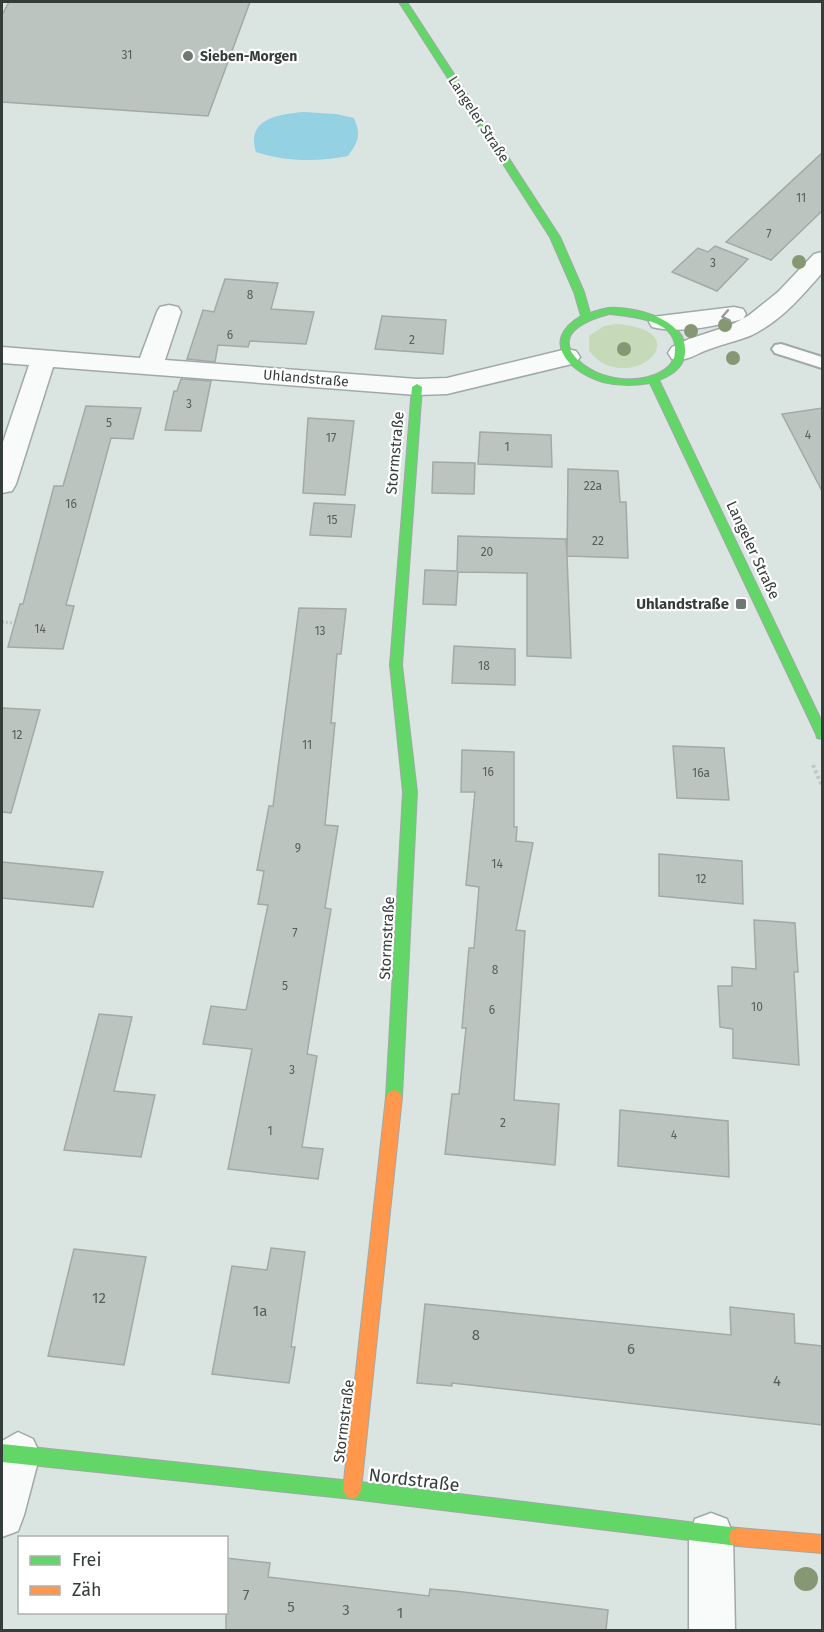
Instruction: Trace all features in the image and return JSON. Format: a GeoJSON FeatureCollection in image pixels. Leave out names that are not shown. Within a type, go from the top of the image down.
{"type":"FeatureCollection","features":[{"type":"Feature","properties":{"kind":"street","name":"Langeler Straße"},"geometry":{"type":"LineString","coordinates":[[403,2],[555,237],[579,292],[586,317]]}},
{"type":"Feature","properties":{"kind":"street","name":"Langeler Straße"},"geometry":{"type":"LineString","coordinates":[[555,237],[586,271]]}},
{"type":"Feature","properties":{"kind":"street"},"geometry":{"type":"LineString","coordinates":[[632,312],[608,311],[586,317],[573,324],[566,334],[564,345],[567,357],[575,366],[603,380],[620,383],[653,379],[673,368],[681,353],[696,344],[743,329],[761,320],[822,259]]}},
{"type":"Feature","properties":{"kind":"street"},"geometry":{"type":"LineString","coordinates":[[613,299],[632,312],[661,322],[680,341],[681,353]]}},
{"type":"Feature","properties":{"kind":"street"},"geometry":{"type":"LineString","coordinates":[[661,322],[717,318],[750,311],[782,300]]}},
{"type":"Feature","properties":{"kind":"street"},"geometry":{"type":"LineString","coordinates":[[150,366],[170,312]]}},
{"type":"Feature","properties":{"kind":"street","name":"Uhlandstraße"},"geometry":{"type":"LineString","coordinates":[[2,354],[417,387],[447,386],[567,357]]}},
{"type":"Feature","properties":{"kind":"street"},"geometry":{"type":"LineString","coordinates":[[2,484],[44,357]]}},
{"type":"Feature","properties":{"kind":"street","name":"Langeler Straße"},"geometry":{"type":"LineString","coordinates":[[653,379],[822,734]]}},
{"type":"Feature","properties":{"kind":"street","name":"Stormstraße"},"geometry":{"type":"LineString","coordinates":[[352,1490],[398,1063],[410,792],[396,665],[417,387]]}},
{"type":"Feature","properties":{"kind":"street"},"geometry":{"type":"LineString","coordinates":[[2,1515],[10,1453]]}},
{"type":"Feature","properties":{"kind":"street","name":"Nordstraße"},"geometry":{"type":"LineString","coordinates":[[10,1453],[352,1490],[711,1535],[822,1544]]}},
{"type":"Feature","properties":{"kind":"street"},"geometry":{"type":"LineString","coordinates":[[711,1535],[712,1630]]}},
{"type":"Feature","properties":{"kind":"lane"},"geometry":{"type":"LineString","coordinates":[[781,349],[822,363]]}},
{"type":"Feature","properties":{"kind":"path"},"geometry":{"type":"LineString","coordinates":[[2,622],[13,623]]}},
{"type":"Feature","properties":{"kind":"green space"},"geometry":{"type":"Polygon","coordinates":[[[616,324],[642,329],[655,338],[657,348],[650,358],[638,366],[622,368],[605,364],[589,351],[589,336],[604,326],[616,324]]]}},
{"type":"Feature","properties":{"kind":"water"},"geometry":{"type":"Polygon","coordinates":[[[304,112],[336,114],[354,118],[358,137],[348,156],[302,160],[279,158],[256,152],[255,132],[260,125],[285,114],[304,112]]]}},
{"type":"Feature","properties":{"kind":"building"},"geometry":{"type":"Polygon","coordinates":[[[9,2],[250,2],[208,116],[2,102],[2,15],[9,2]]]}},
{"type":"Feature","properties":{"kind":"building"},"geometry":{"type":"Polygon","coordinates":[[[822,153],[822,211],[771,260],[726,242],[822,153]]]}},
{"type":"Feature","properties":{"kind":"building"},"geometry":{"type":"Polygon","coordinates":[[[715,246],[748,259],[717,291],[672,272],[698,248],[708,252],[715,246]]]}},
{"type":"Feature","properties":{"kind":"building"},"geometry":{"type":"Polygon","coordinates":[[[225,279],[278,283],[271,309],[314,312],[306,344],[250,341],[248,347],[218,345],[215,362],[187,359],[203,310],[214,312],[225,279]]]}},
{"type":"Feature","properties":{"kind":"building"},"geometry":{"type":"Polygon","coordinates":[[[382,316],[446,320],[443,354],[375,349],[382,316]]]}},
{"type":"Feature","properties":{"kind":"building"},"geometry":{"type":"Polygon","coordinates":[[[181,379],[211,381],[201,431],[165,430],[174,391],[177,391],[181,379]]]}},
{"type":"Feature","properties":{"kind":"building"},"geometry":{"type":"Polygon","coordinates":[[[86,406],[141,408],[133,439],[111,438],[66,605],[74,606],[63,649],[8,647],[20,604],[23,604],[54,486],[63,486],[86,406]]]}},
{"type":"Feature","properties":{"kind":"building"},"geometry":{"type":"Polygon","coordinates":[[[822,408],[822,491],[782,414],[822,408]]]}},
{"type":"Feature","properties":{"kind":"building"},"geometry":{"type":"Polygon","coordinates":[[[308,418],[354,421],[345,495],[303,493],[308,418]]]}},
{"type":"Feature","properties":{"kind":"building"},"geometry":{"type":"Polygon","coordinates":[[[480,432],[551,435],[552,467],[478,464],[480,432]]]}},
{"type":"Feature","properties":{"kind":"building"},"geometry":{"type":"Polygon","coordinates":[[[433,462],[475,463],[474,494],[432,493],[433,462]]]}},
{"type":"Feature","properties":{"kind":"building"},"geometry":{"type":"Polygon","coordinates":[[[568,469],[618,471],[620,502],[626,502],[628,558],[567,556],[568,469]]]}},
{"type":"Feature","properties":{"kind":"building"},"geometry":{"type":"Polygon","coordinates":[[[314,503],[355,505],[351,537],[310,535],[314,503]]]}},
{"type":"Feature","properties":{"kind":"building"},"geometry":{"type":"Polygon","coordinates":[[[458,536],[566,539],[571,658],[527,656],[527,573],[458,572],[456,605],[423,604],[425,570],[457,571],[458,536]]]}},
{"type":"Feature","properties":{"kind":"building"},"geometry":{"type":"Polygon","coordinates":[[[299,608],[346,609],[341,654],[337,654],[331,723],[335,723],[325,825],[338,826],[325,908],[331,909],[307,1054],[317,1056],[302,1147],[323,1149],[318,1179],[228,1169],[252,1049],[203,1044],[211,1006],[246,1010],[268,905],[258,904],[264,871],[257,870],[269,806],[273,806],[299,608]]]}},
{"type":"Feature","properties":{"kind":"building"},"geometry":{"type":"Polygon","coordinates":[[[454,646],[515,649],[515,685],[452,683],[454,646]]]}},
{"type":"Feature","properties":{"kind":"building"},"geometry":{"type":"Polygon","coordinates":[[[2,708],[40,710],[11,813],[2,812],[2,708]]]}},
{"type":"Feature","properties":{"kind":"building"},"geometry":{"type":"Polygon","coordinates":[[[673,746],[724,748],[729,800],[677,798],[673,746]]]}},
{"type":"Feature","properties":{"kind":"building"},"geometry":{"type":"Polygon","coordinates":[[[462,750],[514,752],[516,841],[533,843],[516,930],[525,931],[514,1100],[559,1104],[555,1165],[445,1154],[452,1094],[459,1094],[466,1028],[462,1028],[469,948],[474,948],[479,887],[466,885],[475,792],[461,792],[462,750]]]}},
{"type":"Feature","properties":{"kind":"building"},"geometry":{"type":"Polygon","coordinates":[[[659,854],[742,861],[743,904],[659,896],[659,854]]]}},
{"type":"Feature","properties":{"kind":"building"},"geometry":{"type":"Polygon","coordinates":[[[2,862],[103,872],[93,907],[2,898],[2,862]]]}},
{"type":"Feature","properties":{"kind":"building"},"geometry":{"type":"Polygon","coordinates":[[[754,920],[795,923],[798,972],[794,972],[799,1065],[733,1058],[733,1029],[720,1027],[718,986],[732,986],[732,967],[756,969],[754,920]]]}},
{"type":"Feature","properties":{"kind":"building"},"geometry":{"type":"Polygon","coordinates":[[[99,1014],[132,1017],[114,1091],[155,1095],[141,1157],[64,1150],[99,1014]]]}},
{"type":"Feature","properties":{"kind":"building"},"geometry":{"type":"Polygon","coordinates":[[[620,1110],[728,1121],[729,1177],[618,1166],[620,1110]]]}},
{"type":"Feature","properties":{"kind":"building"},"geometry":{"type":"Polygon","coordinates":[[[271,1248],[305,1252],[291,1347],[295,1347],[289,1383],[212,1374],[232,1266],[267,1270],[271,1248]]]}},
{"type":"Feature","properties":{"kind":"building"},"geometry":{"type":"Polygon","coordinates":[[[74,1249],[146,1257],[124,1365],[48,1356],[74,1249]]]}},
{"type":"Feature","properties":{"kind":"building"},"geometry":{"type":"Polygon","coordinates":[[[425,1304],[731,1335],[730,1307],[794,1314],[795,1343],[822,1346],[822,1425],[452,1383],[452,1386],[417,1383],[425,1304]]]}},
{"type":"Feature","properties":{"kind":"building"},"geometry":{"type":"Polygon","coordinates":[[[228,1558],[270,1563],[268,1577],[429,1596],[430,1589],[455,1591],[608,1610],[606,1630],[226,1630],[228,1558]]]}},
{"type":"Feature","properties":{"kind":"traffic: fast"},"geometry":{"type":"LineString","coordinates":[[403,2],[555,237],[579,292],[586,317]]}},
{"type":"Feature","properties":{"kind":"traffic: fast"},"geometry":{"type":"LineString","coordinates":[[608,311],[644,316],[668,326],[676,334],[681,344],[680,356],[675,365],[668,372],[655,378],[630,382],[606,379],[580,367],[567,352],[564,344],[566,335],[571,327],[582,319],[608,311]]}},
{"type":"Feature","properties":{"kind":"traffic: fast"},"geometry":{"type":"LineString","coordinates":[[653,379],[822,734]]}},
{"type":"Feature","properties":{"kind":"traffic: fast"},"geometry":{"type":"LineString","coordinates":[[394,1097],[410,792],[396,665],[417,387]]}},
{"type":"Feature","properties":{"kind":"traffic: fast"},"geometry":{"type":"LineString","coordinates":[[2,1453],[352,1490],[738,1537]]}},
{"type":"Feature","properties":{"kind":"traffic: slow"},"geometry":{"type":"LineString","coordinates":[[352,1490],[394,1097]]}},
{"type":"Feature","properties":{"kind":"traffic: slow"},"geometry":{"type":"LineString","coordinates":[[738,1537],[822,1544]]}},
{"type":"Feature","properties":{"kind":"place","name":"Sieben-Morgen"},"geometry":{"type":"Point","coordinates":[188,56]}},
{"type":"Feature","properties":{"kind":"place","name":"Uhlandstraße"},"geometry":{"type":"Point","coordinates":[741,604]}}]}
